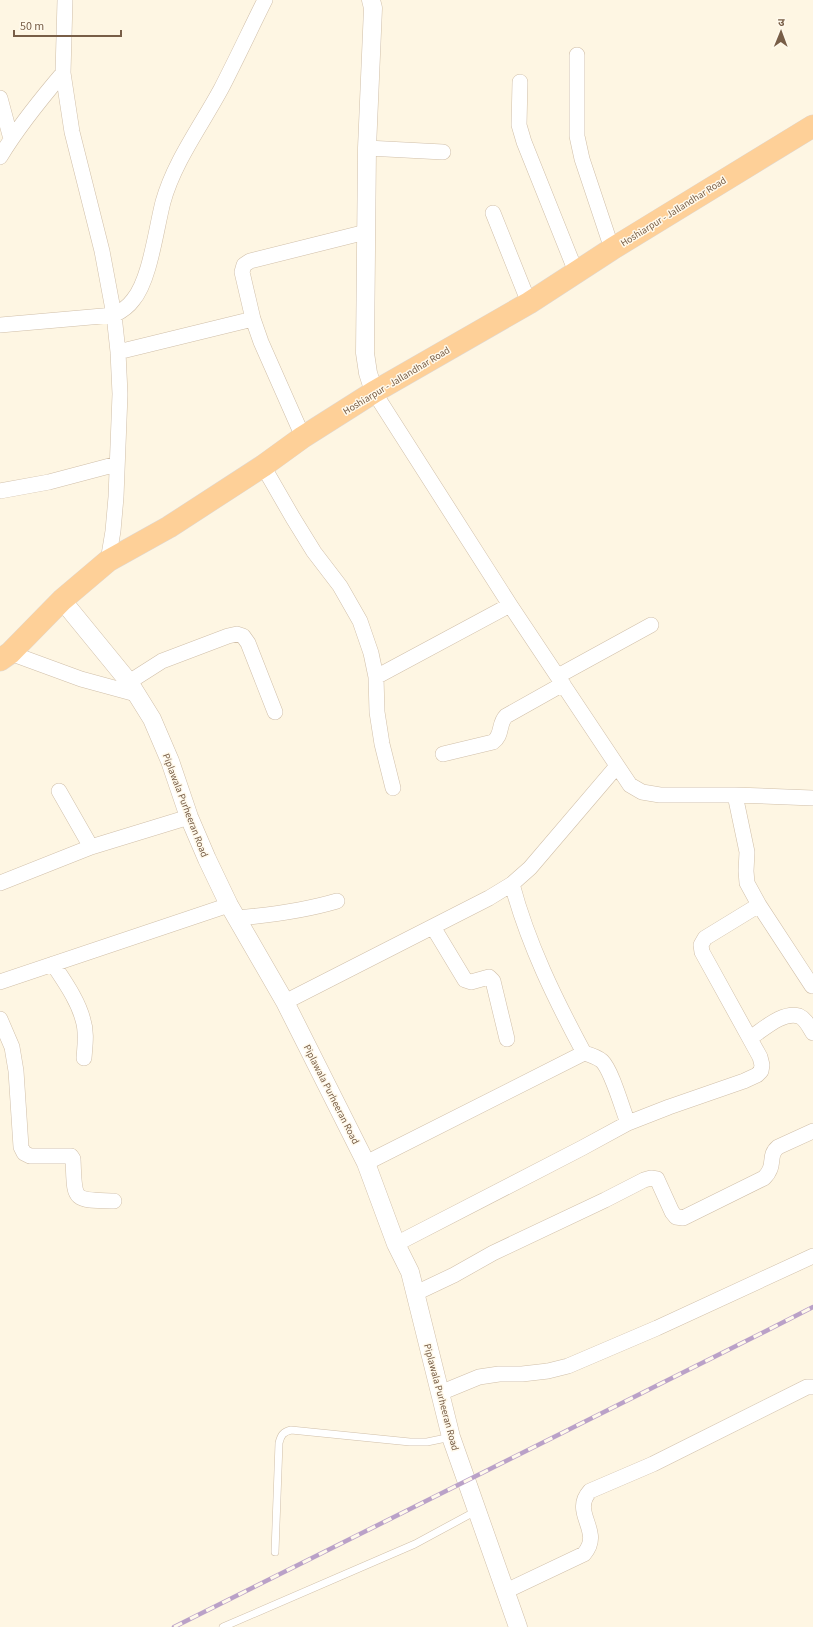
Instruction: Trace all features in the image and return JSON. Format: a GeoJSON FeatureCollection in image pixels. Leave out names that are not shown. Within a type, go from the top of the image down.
{"type":"FeatureCollection","features":[{"type":"Feature","properties":{"kind":"highway","name":"Hoshiarpur - Jallandhar Road"},"geometry":{"type":"LineString","coordinates":[[5,657],[62,600],[108,561],[169,526],[263,466],[303,437],[374,392],[529,303],[612,249],[813,126]]}},
{"type":"Feature","properties":{"kind":"street"},"geometry":{"type":"LineString","coordinates":[[65,0],[63,73],[72,132],[100,244],[114,315],[118,352],[120,394],[117,464],[113,531],[108,561]]}},
{"type":"Feature","properties":{"kind":"street"},"geometry":{"type":"LineString","coordinates":[[0,325],[114,315],[125,309],[134,299],[142,284],[151,256],[164,201],[173,176],[221,89],[265,0]]}},
{"type":"Feature","properties":{"kind":"street"},"geometry":{"type":"LineString","coordinates":[[371,0],[373,8],[367,148],[365,353],[368,373],[374,392],[510,605],[630,785],[642,792],[660,795],[735,795],[813,798]]}},
{"type":"Feature","properties":{"kind":"street"},"geometry":{"type":"LineString","coordinates":[[577,55],[578,136],[582,160],[612,249]]}},
{"type":"Feature","properties":{"kind":"street"},"geometry":{"type":"LineString","coordinates":[[0,157],[33,109],[63,73]]}},
{"type":"Feature","properties":{"kind":"street"},"geometry":{"type":"LineString","coordinates":[[520,82],[519,125],[522,137],[576,272]]}},
{"type":"Feature","properties":{"kind":"street"},"geometry":{"type":"LineString","coordinates":[[1,105],[11,139]]}},
{"type":"Feature","properties":{"kind":"street"},"geometry":{"type":"LineString","coordinates":[[367,148],[443,152]]}},
{"type":"Feature","properties":{"kind":"street"},"geometry":{"type":"LineString","coordinates":[[493,213],[529,303]]}},
{"type":"Feature","properties":{"kind":"street"},"geometry":{"type":"LineString","coordinates":[[303,437],[263,348],[253,319],[242,272],[244,265],[250,261],[366,232]]}},
{"type":"Feature","properties":{"kind":"street"},"geometry":{"type":"LineString","coordinates":[[118,352],[253,319]]}},
{"type":"Feature","properties":{"kind":"street"},"geometry":{"type":"LineString","coordinates":[[0,491],[50,482],[117,464]]}},
{"type":"Feature","properties":{"kind":"street"},"geometry":{"type":"LineString","coordinates":[[263,466],[314,552],[340,586],[360,621],[371,653],[376,677],[377,712],[382,744],[393,788]]}},
{"type":"Feature","properties":{"kind":"street","name":"Piplawala Purheeran Road"},"geometry":{"type":"LineString","coordinates":[[62,600],[133,688],[152,719],[170,761],[189,817],[207,860],[233,912],[285,1002],[366,1163],[396,1244],[410,1272],[451,1437],[518,1627]]}},
{"type":"Feature","properties":{"kind":"street"},"geometry":{"type":"LineString","coordinates":[[376,677],[510,605]]}},
{"type":"Feature","properties":{"kind":"street"},"geometry":{"type":"LineString","coordinates":[[443,754],[493,742],[498,738],[502,719],[506,716],[560,680],[651,625]]}},
{"type":"Feature","properties":{"kind":"street"},"geometry":{"type":"LineString","coordinates":[[5,657],[81,679],[133,688],[162,661],[237,634],[243,636],[248,643],[275,712]]}},
{"type":"Feature","properties":{"kind":"street"},"geometry":{"type":"LineString","coordinates":[[285,1002],[489,898],[512,884],[530,868],[617,766]]}},
{"type":"Feature","properties":{"kind":"street"},"geometry":{"type":"LineString","coordinates":[[59,791],[92,847]]}},
{"type":"Feature","properties":{"kind":"street"},"geometry":{"type":"LineString","coordinates":[[735,795],[747,852],[746,877],[748,883],[759,905],[812,986]]}},
{"type":"Feature","properties":{"kind":"street"},"geometry":{"type":"LineString","coordinates":[[0,883],[92,847],[189,817]]}},
{"type":"Feature","properties":{"kind":"street"},"geometry":{"type":"LineString","coordinates":[[512,884],[519,913],[548,984],[584,1053]]}},
{"type":"Feature","properties":{"kind":"street"},"geometry":{"type":"LineString","coordinates":[[0,982],[54,964],[233,912],[295,912],[337,901]]}},
{"type":"Feature","properties":{"kind":"street"},"geometry":{"type":"LineString","coordinates":[[396,1244],[628,1123],[757,1075],[761,1071],[762,1065],[760,1057],[702,952],[701,945],[705,938],[759,905]]}},
{"type":"Feature","properties":{"kind":"street"},"geometry":{"type":"LineString","coordinates":[[433,926],[465,980],[472,982],[489,977],[493,981],[507,1039]]}},
{"type":"Feature","properties":{"kind":"street"},"geometry":{"type":"LineString","coordinates":[[54,964],[80,1009],[84,1021],[84,1058]]}},
{"type":"Feature","properties":{"kind":"street"},"geometry":{"type":"LineString","coordinates":[[750,1038],[781,1018],[790,1015],[800,1016],[813,1033]]}},
{"type":"Feature","properties":{"kind":"street"},"geometry":{"type":"LineString","coordinates":[[0,1019],[12,1047],[16,1070],[21,1146],[24,1153],[30,1156],[71,1156],[73,1159],[75,1190],[77,1195],[86,1200],[114,1200]]}},
{"type":"Feature","properties":{"kind":"street"},"geometry":{"type":"LineString","coordinates":[[366,1163],[584,1053],[595,1056],[609,1071],[628,1123]]}},
{"type":"Feature","properties":{"kind":"street"},"geometry":{"type":"LineString","coordinates":[[416,1293],[454,1275],[493,1253],[651,1178],[657,1179],[672,1212],[676,1217],[683,1218],[764,1178],[769,1172],[772,1165],[772,1156],[778,1147],[813,1132]]}},
{"type":"Feature","properties":{"kind":"street"},"geometry":{"type":"LineString","coordinates":[[440,1393],[479,1378],[499,1374],[522,1374],[548,1371],[568,1366],[657,1328],[813,1256]]}},
{"type":"Feature","properties":{"kind":"street"},"geometry":{"type":"LineString","coordinates":[[506,1591],[584,1554],[590,1547],[590,1529],[583,1512],[582,1504],[584,1497],[590,1491],[653,1464],[807,1387],[813,1387]]}},
{"type":"Feature","properties":{"kind":"lane"},"geometry":{"type":"LineString","coordinates":[[275,1552],[279,1443],[280,1436],[284,1432],[291,1430],[410,1442],[428,1442],[451,1437]]}},
{"type":"Feature","properties":{"kind":"lane"},"geometry":{"type":"LineString","coordinates":[[223,1627],[415,1544],[476,1511]]}},
{"type":"Feature","properties":{"kind":"railway"},"geometry":{"type":"LineString","coordinates":[[174,1627],[813,1307]]}}]}
